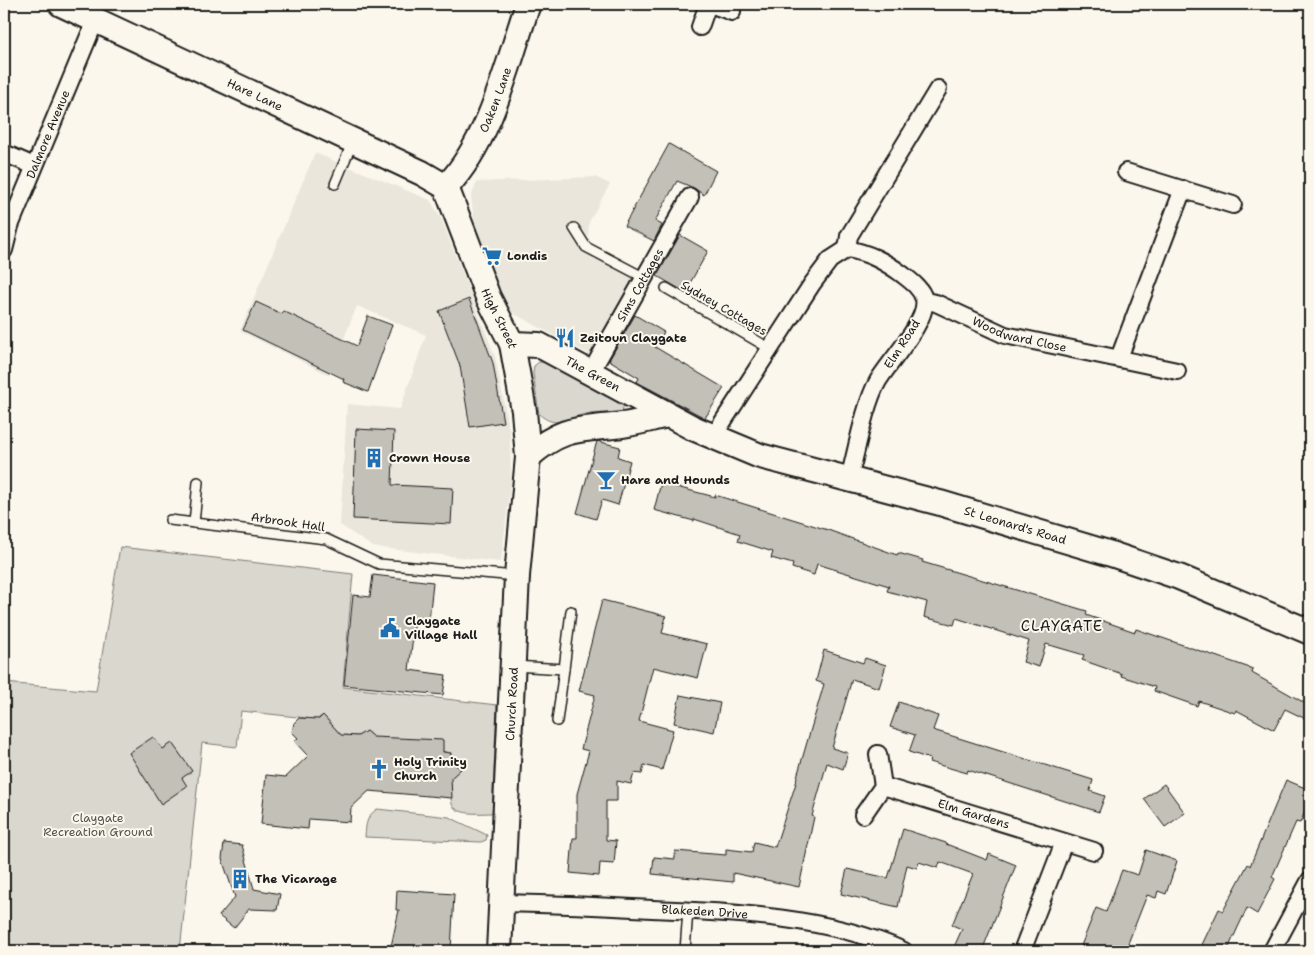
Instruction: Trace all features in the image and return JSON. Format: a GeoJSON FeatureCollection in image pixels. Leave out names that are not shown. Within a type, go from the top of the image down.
{"type":"FeatureCollection","features":[{"type":"Feature","properties":{"kind":"street","name":"Hare Lane"},"geometry":{"type":"LineString","coordinates":[[61,4],[422,173],[446,187]]}},
{"type":"Feature","properties":{"kind":"street","name":"Oaken Lane"},"geometry":{"type":"LineString","coordinates":[[446,187],[463,169],[478,140],[497,94],[528,4]]}},
{"type":"Feature","properties":{"kind":"street"},"geometry":{"type":"LineString","coordinates":[[700,27],[709,4],[732,12]]}},
{"type":"Feature","properties":{"kind":"street","name":"Dalmore Avenue"},"geometry":{"type":"LineString","coordinates":[[4,250],[10,226],[96,19]]}},
{"type":"Feature","properties":{"kind":"street"},"geometry":{"type":"LineString","coordinates":[[847,249],[849,236],[938,89]]}},
{"type":"Feature","properties":{"kind":"street"},"geometry":{"type":"LineString","coordinates":[[4,153],[34,166]]}},
{"type":"Feature","properties":{"kind":"street"},"geometry":{"type":"LineString","coordinates":[[1126,172],[1233,205]]}},
{"type":"Feature","properties":{"kind":"street","name":"High Street"},"geometry":{"type":"LineString","coordinates":[[446,187],[488,297],[512,344],[524,411],[528,457]]}},
{"type":"Feature","properties":{"kind":"street"},"geometry":{"type":"LineString","coordinates":[[1119,358],[1183,189]]}},
{"type":"Feature","properties":{"kind":"street","name":"Sims Cottages"},"geometry":{"type":"LineString","coordinates":[[591,372],[690,197]]}},
{"type":"Feature","properties":{"kind":"street"},"geometry":{"type":"LineString","coordinates":[[713,437],[769,348],[830,260],[847,249],[868,253],[887,263],[920,290],[924,301]]}},
{"type":"Feature","properties":{"kind":"street","name":"Woodward Close"},"geometry":{"type":"LineString","coordinates":[[924,301],[936,303],[1005,335],[1177,371]]}},
{"type":"Feature","properties":{"kind":"street","name":"Elm Road"},"geometry":{"type":"LineString","coordinates":[[849,479],[877,382],[914,329],[924,310],[924,301]]}},
{"type":"Feature","properties":{"kind":"street","name":"The Green"},"geometry":{"type":"LineString","coordinates":[[512,344],[539,345],[668,415],[713,437]]}},
{"type":"Feature","properties":{"kind":"street"},"geometry":{"type":"LineString","coordinates":[[528,457],[542,444],[575,429],[623,424],[668,415]]}},
{"type":"Feature","properties":{"kind":"street","name":"St Leonard's Road"},"geometry":{"type":"LineString","coordinates":[[713,437],[760,456],[940,503],[1111,554],[1178,577],[1310,632]]}},
{"type":"Feature","properties":{"kind":"street","name":"Church Road"},"geometry":{"type":"LineString","coordinates":[[499,951],[518,576],[528,457]]}},
{"type":"Feature","properties":{"kind":"street"},"geometry":{"type":"LineString","coordinates":[[863,815],[884,786],[878,754]]}},
{"type":"Feature","properties":{"kind":"street","name":"Elm Gardens"},"geometry":{"type":"LineString","coordinates":[[884,786],[1094,851]]}},
{"type":"Feature","properties":{"kind":"street"},"geometry":{"type":"LineString","coordinates":[[1022,951],[1064,842]]}},
{"type":"Feature","properties":{"kind":"street"},"geometry":{"type":"LineString","coordinates":[[1272,951],[1310,880]]}},
{"type":"Feature","properties":{"kind":"street","name":"Blakeden Drive"},"geometry":{"type":"LineString","coordinates":[[500,904],[688,910],[776,918],[830,928],[890,945],[904,951]]}},
{"type":"Feature","properties":{"kind":"lane"},"geometry":{"type":"LineString","coordinates":[[335,184],[353,141]]}},
{"type":"Feature","properties":{"kind":"lane"},"geometry":{"type":"LineString","coordinates":[[574,228],[586,247],[644,278]]}},
{"type":"Feature","properties":{"kind":"lane","name":"Sydney Cottages"},"geometry":{"type":"LineString","coordinates":[[666,288],[769,348]]}},
{"type":"Feature","properties":{"kind":"lane"},"geometry":{"type":"LineString","coordinates":[[194,523],[198,482]]}},
{"type":"Feature","properties":{"kind":"lane","name":"Arbrook Hall"},"geometry":{"type":"LineString","coordinates":[[170,520],[326,539],[378,564],[518,576]]}},
{"type":"Feature","properties":{"kind":"lane"},"geometry":{"type":"LineString","coordinates":[[557,720],[571,611]]}},
{"type":"Feature","properties":{"kind":"lane"},"geometry":{"type":"LineString","coordinates":[[514,666],[564,670]]}},
{"type":"Feature","properties":{"kind":"lane"},"geometry":{"type":"LineString","coordinates":[[685,951],[688,910]]}},
{"type":"Feature","properties":{"kind":"shaded area"},"geometry":{"type":"Polygon","coordinates":[[[315,153],[430,200],[441,218],[495,356],[510,433],[511,480],[501,562],[373,547],[340,525],[347,404],[400,409],[426,335],[357,306],[329,375],[240,331],[315,153]]]}},
{"type":"Feature","properties":{"kind":"shaded area"},"geometry":{"type":"Polygon","coordinates":[[[595,177],[610,184],[589,222],[588,241],[645,272],[596,358],[511,312],[488,266],[475,228],[471,197],[477,182],[595,177]]]}},
{"type":"Feature","properties":{"kind":"green space"},"geometry":{"type":"Polygon","coordinates":[[[539,362],[548,362],[624,403],[622,413],[587,414],[557,422],[545,419],[539,414],[533,373],[534,366],[539,362]]]}},
{"type":"Feature","properties":{"kind":"green space","name":"Claygate Recreation Ground"},"geometry":{"type":"Polygon","coordinates":[[[120,547],[353,574],[343,687],[497,705],[492,813],[470,813],[454,808],[451,799],[451,784],[445,782],[445,777],[452,777],[457,772],[457,766],[450,762],[451,753],[373,737],[366,731],[358,736],[341,735],[326,718],[321,716],[313,724],[307,718],[241,711],[237,747],[202,743],[180,951],[4,951],[4,683],[96,691],[120,547]]]}},
{"type":"Feature","properties":{"kind":"green space"},"geometry":{"type":"Polygon","coordinates":[[[377,809],[449,817],[487,835],[486,840],[481,842],[365,837],[367,821],[377,809]]]}},
{"type":"Feature","properties":{"kind":"building"},"geometry":{"type":"Polygon","coordinates":[[[669,144],[716,171],[704,195],[694,188],[677,181],[655,221],[662,225],[654,241],[624,226],[669,144]]]}},
{"type":"Feature","properties":{"kind":"building"},"geometry":{"type":"Polygon","coordinates":[[[680,235],[708,251],[685,292],[657,276],[680,235]]]}},
{"type":"Feature","properties":{"kind":"building"},"geometry":{"type":"Polygon","coordinates":[[[469,299],[493,363],[503,422],[470,427],[460,366],[439,311],[469,299]]]}},
{"type":"Feature","properties":{"kind":"building"},"geometry":{"type":"Polygon","coordinates":[[[256,302],[282,314],[283,311],[357,346],[368,316],[392,325],[368,392],[343,382],[344,379],[243,330],[256,302]]]}},
{"type":"Feature","properties":{"kind":"building"},"geometry":{"type":"Polygon","coordinates":[[[635,315],[664,332],[655,347],[724,388],[705,418],[637,382],[639,378],[609,360],[635,315]]]}},
{"type":"Feature","properties":{"kind":"building","name":"Crown House"},"geometry":{"type":"Polygon","coordinates":[[[356,429],[394,431],[392,485],[453,488],[451,524],[353,519],[356,429]]]}},
{"type":"Feature","properties":{"kind":"building","name":"Hare and Hounds"},"geometry":{"type":"Polygon","coordinates":[[[597,441],[620,447],[618,457],[630,461],[618,505],[602,500],[596,519],[577,513],[597,441]]]}},
{"type":"Feature","properties":{"kind":"building"},"geometry":{"type":"Polygon","coordinates":[[[661,483],[715,497],[715,495],[828,530],[897,555],[898,553],[923,560],[922,562],[1087,611],[1086,615],[1135,632],[1136,629],[1253,669],[1252,673],[1310,706],[1310,721],[1285,709],[1274,730],[1236,710],[1235,713],[1199,701],[1197,706],[1154,691],[1155,687],[1082,660],[1084,655],[1046,644],[1039,667],[1023,662],[1029,641],[956,618],[954,625],[924,617],[927,602],[887,591],[889,586],[817,564],[814,575],[792,568],[793,564],[771,558],[773,552],[738,541],[740,534],[694,519],[694,521],[654,510],[661,483]]]}},
{"type":"Feature","properties":{"kind":"building","name":"Claygate Village Hall"},"geometry":{"type":"Polygon","coordinates":[[[373,575],[433,582],[429,621],[415,619],[409,670],[446,675],[443,695],[344,685],[353,595],[370,597],[373,575]]]}},
{"type":"Feature","properties":{"kind":"building"},"geometry":{"type":"Polygon","coordinates":[[[602,600],[666,616],[662,633],[707,644],[698,678],[653,667],[639,721],[673,730],[662,770],[644,765],[642,774],[634,773],[631,784],[617,781],[617,801],[606,801],[606,840],[616,841],[614,864],[600,863],[599,876],[570,873],[573,838],[577,838],[577,794],[589,751],[581,749],[595,695],[579,691],[602,600]]]}},
{"type":"Feature","properties":{"kind":"building"},"geometry":{"type":"Polygon","coordinates":[[[824,650],[863,663],[865,658],[886,665],[879,688],[852,679],[832,748],[848,753],[843,769],[827,763],[812,816],[814,817],[799,887],[733,873],[733,882],[652,874],[654,857],[675,859],[675,851],[726,855],[726,849],[752,852],[754,842],[775,847],[797,780],[824,684],[816,681],[824,650]]]}},
{"type":"Feature","properties":{"kind":"building"},"geometry":{"type":"Polygon","coordinates":[[[680,695],[720,703],[714,732],[674,723],[680,695]]]}},
{"type":"Feature","properties":{"kind":"building"},"geometry":{"type":"Polygon","coordinates":[[[899,702],[938,716],[933,730],[1093,780],[1090,791],[1105,796],[1099,812],[968,770],[967,773],[929,762],[930,759],[909,752],[915,735],[890,727],[899,702]]]}},
{"type":"Feature","properties":{"kind":"building","name":"Holy Trinity Church"},"geometry":{"type":"Polygon","coordinates":[[[323,715],[341,735],[358,736],[366,731],[373,737],[443,740],[443,752],[451,753],[450,761],[461,769],[451,778],[452,798],[369,791],[351,808],[350,822],[309,819],[308,829],[261,824],[266,775],[286,777],[308,756],[294,741],[298,738],[292,732],[294,723],[299,718],[319,719],[323,715]]]}},
{"type":"Feature","properties":{"kind":"building"},"geometry":{"type":"Polygon","coordinates":[[[153,737],[163,749],[172,743],[192,771],[182,778],[187,786],[161,804],[129,753],[153,737]]]}},
{"type":"Feature","properties":{"kind":"building"},"geometry":{"type":"Polygon","coordinates":[[[1286,780],[1310,790],[1310,801],[1300,823],[1296,822],[1272,877],[1275,879],[1257,914],[1247,908],[1227,951],[1199,951],[1219,909],[1223,911],[1248,864],[1250,866],[1286,780]]]}},
{"type":"Feature","properties":{"kind":"building"},"geometry":{"type":"Polygon","coordinates":[[[1164,784],[1185,813],[1165,827],[1144,799],[1164,784]]]}},
{"type":"Feature","properties":{"kind":"building"},"geometry":{"type":"Polygon","coordinates":[[[903,829],[946,843],[987,860],[989,854],[1016,865],[982,951],[963,951],[954,947],[962,929],[952,925],[973,874],[940,862],[938,868],[919,862],[917,868],[907,865],[898,907],[841,894],[847,869],[888,878],[903,829]]]}},
{"type":"Feature","properties":{"kind":"building","name":"The Vicarage"},"geometry":{"type":"Polygon","coordinates":[[[224,843],[242,845],[254,889],[280,894],[277,910],[249,909],[234,928],[219,916],[235,897],[222,859],[224,843]]]}},
{"type":"Feature","properties":{"kind":"building"},"geometry":{"type":"Polygon","coordinates":[[[1146,850],[1177,861],[1166,894],[1158,891],[1156,898],[1147,895],[1125,951],[1079,951],[1096,908],[1106,912],[1122,870],[1138,875],[1146,850]]]}},
{"type":"Feature","properties":{"kind":"building"},"geometry":{"type":"Polygon","coordinates":[[[397,890],[454,894],[451,951],[390,951],[399,910],[396,910],[397,890]]]}},
{"type":"Feature","properties":{"kind":"place","name":"Londis"},"geometry":{"type":"Point","coordinates":[492,256]}},
{"type":"Feature","properties":{"kind":"place","name":"Zeitoun Claygate"},"geometry":{"type":"Point","coordinates":[565,338]}},
{"type":"Feature","properties":{"kind":"place","name":"Crown House"},"geometry":{"type":"Point","coordinates":[374,458]}},
{"type":"Feature","properties":{"kind":"place","name":"Hare and Hounds"},"geometry":{"type":"Point","coordinates":[606,480]}},
{"type":"Feature","properties":{"kind":"place","name":"Claygate Village Hall"},"geometry":{"type":"Point","coordinates":[390,628]}},
{"type":"Feature","properties":{"kind":"place","name":"Holy Trinity Church"},"geometry":{"type":"Point","coordinates":[379,769]}},
{"type":"Feature","properties":{"kind":"place","name":"The Vicarage"},"geometry":{"type":"Point","coordinates":[240,879]}},
{"type":"Feature","properties":{"kind":"district","name":"CLAYGATE"},"geometry":{"type":"Point","coordinates":[1062,626]}}]}
